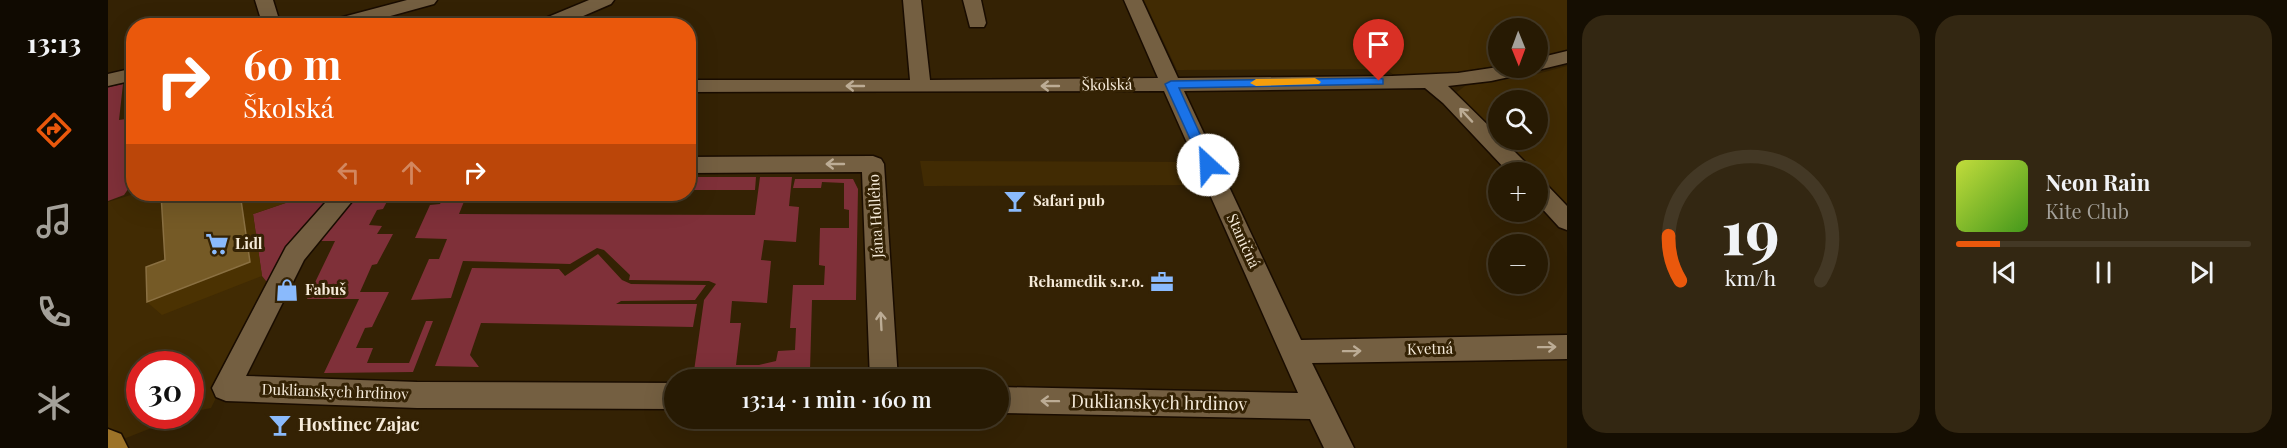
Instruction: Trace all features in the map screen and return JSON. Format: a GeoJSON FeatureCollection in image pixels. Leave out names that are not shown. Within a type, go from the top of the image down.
{"type":"FeatureCollection","features":[{"type":"Feature","properties":{"kind":"street"},"geometry":{"type":"LineString","coordinates":[[264,0],[270,18]]}},
{"type":"Feature","properties":{"kind":"street"},"geometry":{"type":"LineString","coordinates":[[362,18],[428,0]]}},
{"type":"Feature","properties":{"kind":"street"},"geometry":{"type":"LineString","coordinates":[[562,18],[605,0]]}},
{"type":"Feature","properties":{"kind":"street"},"geometry":{"type":"LineString","coordinates":[[912,0],[921,86]]}},
{"type":"Feature","properties":{"kind":"street"},"geometry":{"type":"LineString","coordinates":[[972,0],[977,23]]}},
{"type":"Feature","properties":{"kind":"street","name":"Staničná"},"geometry":{"type":"LineString","coordinates":[[1133,0],[1339,448]]}},
{"type":"Feature","properties":{"kind":"street"},"geometry":{"type":"LineString","coordinates":[[400,8],[404,18]]}},
{"type":"Feature","properties":{"kind":"street"},"geometry":{"type":"LineString","coordinates":[[1548,62],[1567,57]]}},
{"type":"Feature","properties":{"kind":"street"},"geometry":{"type":"LineString","coordinates":[[108,80],[126,76]]}},
{"type":"Feature","properties":{"kind":"street","name":"Školská"},"geometry":{"type":"LineString","coordinates":[[696,86],[1432,82],[1488,76]]}},
{"type":"Feature","properties":{"kind":"street"},"geometry":{"type":"LineString","coordinates":[[1432,82],[1511,162]]}},
{"type":"Feature","properties":{"kind":"street","name":"Jána Hollého"},"geometry":{"type":"LineString","coordinates":[[696,165],[873,164],[883,369]]}},
{"type":"Feature","properties":{"kind":"street","name":"Duklianskych hrdinov"},"geometry":{"type":"LineString","coordinates":[[340,201],[295,254],[226,388],[417,395],[664,396]]}},
{"type":"Feature","properties":{"kind":"street"},"geometry":{"type":"LineString","coordinates":[[1548,201],[1567,221]]}},
{"type":"Feature","properties":{"kind":"street","name":"Kvetná"},"geometry":{"type":"LineString","coordinates":[[1294,352],[1567,347]]}},
{"type":"Feature","properties":{"kind":"street","name":"Duklianskych hrdinov"},"geometry":{"type":"LineString","coordinates":[[1009,400],[1318,406]]}},
{"type":"Feature","properties":{"kind":"shaded area"},"geometry":{"type":"Polygon","coordinates":[[[1144,0],[1567,0],[1567,52],[1548,57],[1548,18],[1488,18],[1488,69],[1454,74],[1393,74],[1384,69],[1177,70],[1144,0]]]}},
{"type":"Feature","properties":{"kind":"shaded area"},"geometry":{"type":"Polygon","coordinates":[[[1567,66],[1567,206],[1548,187],[1548,162],[1523,162],[1510,150],[1548,150],[1548,90],[1488,90],[1488,128],[1458,97],[1457,92],[1465,86],[1513,78],[1548,78],[1548,71],[1567,66]]]}},
{"type":"Feature","properties":{"kind":"shaded area"},"geometry":{"type":"Polygon","coordinates":[[[123,84],[119,120],[126,119],[126,192],[108,201],[108,87],[123,84]]]}},
{"type":"Feature","properties":{"kind":"shaded area"},"geometry":{"type":"Polygon","coordinates":[[[920,161],[1191,162],[1198,185],[924,186],[920,161]]]}},
{"type":"Feature","properties":{"kind":"shaded area"},"geometry":{"type":"Polygon","coordinates":[[[696,177],[756,177],[755,190],[696,190],[696,177]]]}},
{"type":"Feature","properties":{"kind":"shaded area"},"geometry":{"type":"Polygon","coordinates":[[[760,177],[792,177],[789,206],[799,207],[796,242],[764,240],[761,260],[771,261],[767,303],[732,301],[730,323],[741,323],[736,365],[759,365],[776,361],[778,351],[795,350],[796,328],[790,328],[793,285],[824,285],[825,266],[819,265],[820,228],[849,228],[849,210],[844,209],[844,183],[822,182],[821,188],[793,188],[795,179],[853,179],[858,189],[856,300],[812,300],[810,369],[694,369],[704,300],[716,284],[709,281],[629,280],[630,275],[604,250],[597,248],[570,264],[463,261],[451,298],[411,300],[429,259],[439,259],[447,239],[415,238],[430,205],[440,204],[442,201],[464,201],[459,214],[755,215],[760,177]]]}},
{"type":"Feature","properties":{"kind":"shaded area"},"geometry":{"type":"Polygon","coordinates":[[[126,196],[126,201],[334,201],[301,235],[271,287],[211,408],[204,409],[204,351],[126,351],[126,429],[149,429],[126,438],[108,433],[108,202],[126,196]]]}},
{"type":"Feature","properties":{"kind":"shaded area"},"geometry":{"type":"Polygon","coordinates":[[[291,201],[334,201],[301,235],[271,287],[262,276],[253,214],[291,201]]]}},
{"type":"Feature","properties":{"kind":"shaded area"},"geometry":{"type":"Polygon","coordinates":[[[347,201],[387,201],[383,209],[377,210],[369,225],[382,226],[377,234],[393,234],[377,264],[372,265],[360,292],[389,292],[372,327],[365,328],[356,348],[373,348],[367,363],[409,363],[426,321],[433,321],[413,372],[324,373],[359,299],[307,299],[335,241],[313,241],[347,201]]]}},
{"type":"Feature","properties":{"kind":"shaded area"},"geometry":{"type":"Polygon","coordinates":[[[598,254],[622,280],[631,284],[706,285],[695,300],[621,301],[616,304],[697,304],[693,327],[481,323],[470,355],[479,367],[435,366],[472,268],[559,269],[565,276],[598,254]]]}},
{"type":"Feature","properties":{"kind":"building","name":"Lidl"},"geometry":{"type":"Polygon","coordinates":[[[161,201],[241,201],[250,262],[147,302],[146,267],[165,260],[161,201]]]}},
{"type":"Feature","properties":{"kind":"slow traffic"},"geometry":{"type":"LineString","coordinates":[[1256,83],[1315,82]]}},
{"type":"Feature","properties":{"kind":"place","name":"Safari pub"},"geometry":{"type":"Point","coordinates":[1015,201]}},
{"type":"Feature","properties":{"kind":"place","name":"Lidl"},"geometry":{"type":"Point","coordinates":[217,244]}},
{"type":"Feature","properties":{"kind":"place","name":"Rehamedik s.r.o."},"geometry":{"type":"Point","coordinates":[1162,282]}},
{"type":"Feature","properties":{"kind":"place","name":"Fabuš"},"geometry":{"type":"Point","coordinates":[287,290]}},
{"type":"Feature","properties":{"kind":"place","name":"Hostinec Zajac"},"geometry":{"type":"Point","coordinates":[280,425]}},
{"type":"Feature","properties":{"kind":"route"},"geometry":{"type":"LineString","coordinates":[[1208,165],[1171,84],[1379,81]]}}]}
